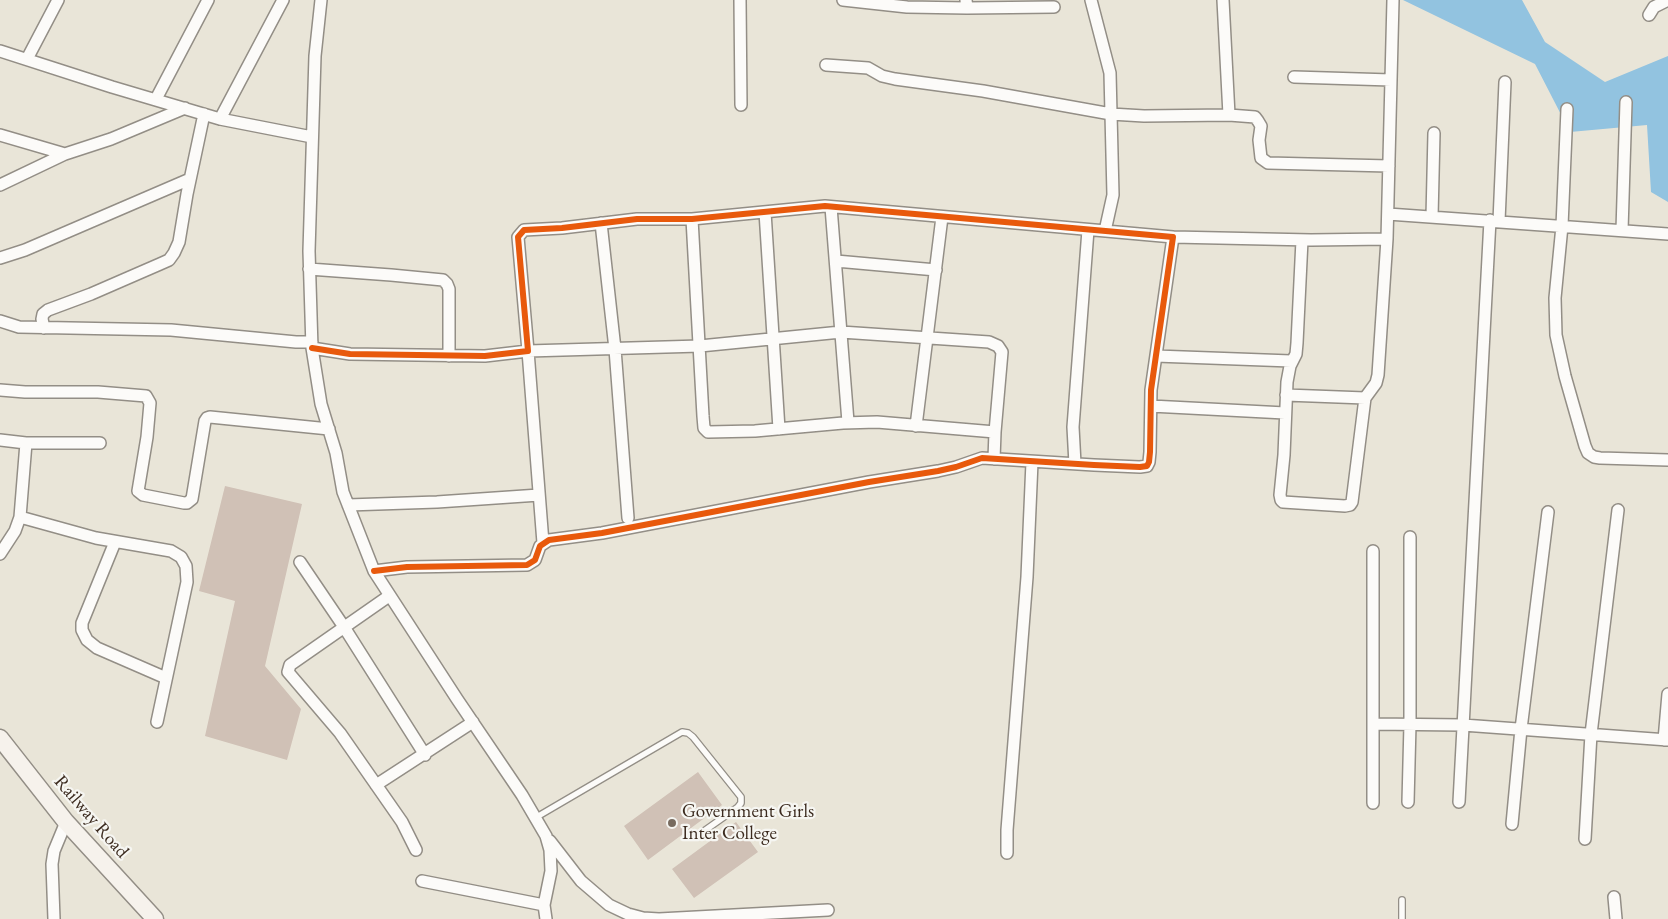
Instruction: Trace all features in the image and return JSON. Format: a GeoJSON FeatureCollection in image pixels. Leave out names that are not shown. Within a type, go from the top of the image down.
{"type":"FeatureCollection","features":[{"type":"Feature","properties":{"kind":"street"},"geometry":{"type":"LineString","coordinates":[[27,59],[58,0]]}},
{"type":"Feature","properties":{"kind":"street"},"geometry":{"type":"LineString","coordinates":[[156,100],[208,0]]}},
{"type":"Feature","properties":{"kind":"street"},"geometry":{"type":"LineString","coordinates":[[220,119],[283,0]]}},
{"type":"Feature","properties":{"kind":"street"},"geometry":{"type":"LineString","coordinates":[[321,0],[315,56],[312,137],[309,269],[312,345],[321,404],[336,453],[343,492],[374,571],[504,766],[546,836],[581,880],[609,905],[628,914],[643,918],[659,919],[828,910]]}},
{"type":"Feature","properties":{"kind":"street"},"geometry":{"type":"LineString","coordinates":[[740,0],[741,105]]}},
{"type":"Feature","properties":{"kind":"street"},"geometry":{"type":"LineString","coordinates":[[843,0],[907,7],[967,4],[1012,4],[1054,7]]}},
{"type":"Feature","properties":{"kind":"street"},"geometry":{"type":"LineString","coordinates":[[1091,0],[1110,73],[1113,195],[1105,231]]}},
{"type":"Feature","properties":{"kind":"street"},"geometry":{"type":"LineString","coordinates":[[1224,0],[1229,115]]}},
{"type":"Feature","properties":{"kind":"street"},"geometry":{"type":"LineString","coordinates":[[1302,240],[1296,354],[1291,362],[1286,382],[1281,500],[1288,503],[1345,506],[1350,505],[1352,502],[1365,398],[1376,383],[1378,375],[1387,240],[1393,0]]}},
{"type":"Feature","properties":{"kind":"street"},"geometry":{"type":"LineString","coordinates":[[1649,15],[1654,7],[1668,0]]}},
{"type":"Feature","properties":{"kind":"street"},"geometry":{"type":"LineString","coordinates":[[0,51],[220,119],[312,137]]}},
{"type":"Feature","properties":{"kind":"street"},"geometry":{"type":"LineString","coordinates":[[826,65],[868,68],[882,76],[895,79],[983,91],[1111,114],[1255,117],[1260,126],[1261,158],[1268,162],[1389,166]]}},
{"type":"Feature","properties":{"kind":"street"},"geometry":{"type":"LineString","coordinates":[[1294,77],[1391,80]]}},
{"type":"Feature","properties":{"kind":"street"},"geometry":{"type":"LineString","coordinates":[[1459,802],[1505,82]]}},
{"type":"Feature","properties":{"kind":"street"},"geometry":{"type":"LineString","coordinates":[[1622,230],[1626,102]]}},
{"type":"Feature","properties":{"kind":"street"},"geometry":{"type":"LineString","coordinates":[[0,184],[65,154],[111,139],[185,108]]}},
{"type":"Feature","properties":{"kind":"street"},"geometry":{"type":"LineString","coordinates":[[1567,109],[1562,226],[1555,298],[1556,335],[1584,446],[1588,453],[1594,457],[1668,460]]}},
{"type":"Feature","properties":{"kind":"street"},"geometry":{"type":"LineString","coordinates":[[44,328],[42,319],[48,310],[91,294],[169,260],[179,242],[204,114]]}},
{"type":"Feature","properties":{"kind":"street"},"geometry":{"type":"LineString","coordinates":[[1432,217],[1434,133]]}},
{"type":"Feature","properties":{"kind":"street"},"geometry":{"type":"LineString","coordinates":[[0,135],[65,154]]}},
{"type":"Feature","properties":{"kind":"street"},"geometry":{"type":"LineString","coordinates":[[0,258],[25,250],[190,179]]}},
{"type":"Feature","properties":{"kind":"street"},"geometry":{"type":"LineString","coordinates":[[543,543],[518,237],[524,230],[562,228],[637,219],[692,219],[831,207],[1173,237],[1387,240]]}},
{"type":"Feature","properties":{"kind":"street"},"geometry":{"type":"LineString","coordinates":[[831,207],[848,422]]}},
{"type":"Feature","properties":{"kind":"street"},"geometry":{"type":"LineString","coordinates":[[765,212],[779,429]]}},
{"type":"Feature","properties":{"kind":"street"},"geometry":{"type":"LineString","coordinates":[[1388,214],[1668,234]]}},
{"type":"Feature","properties":{"kind":"street"},"geometry":{"type":"LineString","coordinates":[[916,426],[942,217]]}},
{"type":"Feature","properties":{"kind":"street"},"geometry":{"type":"LineString","coordinates":[[692,219],[704,428],[708,432],[779,429],[848,422],[878,422],[995,432]]}},
{"type":"Feature","properties":{"kind":"street"},"geometry":{"type":"LineString","coordinates":[[601,223],[616,349],[628,518]]}},
{"type":"Feature","properties":{"kind":"street"},"geometry":{"type":"LineString","coordinates":[[1075,464],[1073,427],[1088,230]]}},
{"type":"Feature","properties":{"kind":"street"},"geometry":{"type":"LineString","coordinates":[[374,571],[407,567],[527,565],[536,560],[537,551],[543,543],[549,540],[602,533],[869,482],[938,471],[982,458],[1032,462],[1147,466],[1150,462],[1151,406],[1156,356],[1173,237]]}},
{"type":"Feature","properties":{"kind":"street"},"geometry":{"type":"LineString","coordinates":[[836,261],[936,270]]}},
{"type":"Feature","properties":{"kind":"street"},"geometry":{"type":"LineString","coordinates":[[309,269],[391,274],[443,280],[449,289],[449,356]]}},
{"type":"Feature","properties":{"kind":"street"},"geometry":{"type":"LineString","coordinates":[[0,321],[19,327],[171,330],[296,342],[350,354],[484,356],[528,351],[700,346],[841,332],[989,342],[998,346],[1002,352],[994,459]]}},
{"type":"Feature","properties":{"kind":"street"},"geometry":{"type":"LineString","coordinates":[[1156,356],[1291,362]]}},
{"type":"Feature","properties":{"kind":"street"},"geometry":{"type":"LineString","coordinates":[[0,390],[98,392],[146,396],[150,402],[147,437],[138,491],[143,495],[184,503],[192,499],[205,421],[210,416],[328,429]]}},
{"type":"Feature","properties":{"kind":"street"},"geometry":{"type":"LineString","coordinates":[[1286,395],[1365,398]]}},
{"type":"Feature","properties":{"kind":"street"},"geometry":{"type":"LineString","coordinates":[[1151,406],[1285,413]]}},
{"type":"Feature","properties":{"kind":"street"},"geometry":{"type":"LineString","coordinates":[[0,440],[26,443],[100,443]]}},
{"type":"Feature","properties":{"kind":"street"},"geometry":{"type":"LineString","coordinates":[[0,554],[15,532],[20,517],[26,443]]}},
{"type":"Feature","properties":{"kind":"street"},"geometry":{"type":"LineString","coordinates":[[1007,853],[1007,830],[1027,577],[1032,462]]}},
{"type":"Feature","properties":{"kind":"street"},"geometry":{"type":"LineString","coordinates":[[348,505],[436,502],[539,495]]}},
{"type":"Feature","properties":{"kind":"street"},"geometry":{"type":"LineString","coordinates":[[1585,839],[1591,734],[1618,510]]}},
{"type":"Feature","properties":{"kind":"street"},"geometry":{"type":"LineString","coordinates":[[1512,824],[1521,729],[1548,512]]}},
{"type":"Feature","properties":{"kind":"street"},"geometry":{"type":"LineString","coordinates":[[20,517],[96,538],[171,551],[180,557],[186,566],[187,582],[157,722]]}},
{"type":"Feature","properties":{"kind":"street"},"geometry":{"type":"LineString","coordinates":[[1408,802],[1410,537]]}},
{"type":"Feature","properties":{"kind":"street"},"geometry":{"type":"LineString","coordinates":[[115,542],[82,623],[82,630],[87,640],[97,648],[166,678]]}},
{"type":"Feature","properties":{"kind":"street"},"geometry":{"type":"LineString","coordinates":[[1373,551],[1373,804]]}},
{"type":"Feature","properties":{"kind":"street"},"geometry":{"type":"LineString","coordinates":[[300,562],[425,754]]}},
{"type":"Feature","properties":{"kind":"street"},"geometry":{"type":"LineString","coordinates":[[389,596],[290,664],[288,672],[340,734],[402,822],[416,850]]}},
{"type":"Feature","properties":{"kind":"street"},"geometry":{"type":"LineString","coordinates":[[1373,724],[1463,725],[1666,740],[1668,694]]}},
{"type":"Feature","properties":{"kind":"street"},"geometry":{"type":"LineString","coordinates":[[376,786],[473,722]]}},
{"type":"Feature","properties":{"kind":"street","name":"Railway Road"},"geometry":{"type":"LineString","coordinates":[[0,738],[66,822],[155,919]]}},
{"type":"Feature","properties":{"kind":"street"},"geometry":{"type":"LineString","coordinates":[[54,919],[52,864],[58,837],[66,822]]}},
{"type":"Feature","properties":{"kind":"street"},"geometry":{"type":"LineString","coordinates":[[546,836],[550,850],[551,871],[544,905],[546,919]]}},
{"type":"Feature","properties":{"kind":"street"},"geometry":{"type":"LineString","coordinates":[[422,881],[544,905]]}},
{"type":"Feature","properties":{"kind":"street"},"geometry":{"type":"LineString","coordinates":[[1614,897],[1616,919]]}},
{"type":"Feature","properties":{"kind":"lane"},"geometry":{"type":"LineString","coordinates":[[536,818],[682,732],[688,733],[693,737],[741,797],[741,803],[738,808],[704,831]]}},
{"type":"Feature","properties":{"kind":"lane"},"geometry":{"type":"LineString","coordinates":[[1402,900],[1402,919]]}},
{"type":"Feature","properties":{"kind":"water"},"geometry":{"type":"Polygon","coordinates":[[[1403,0],[1522,0],[1545,42],[1605,82],[1668,56],[1668,202],[1651,192],[1647,125],[1570,132],[1535,64],[1403,0]]]}},
{"type":"Feature","properties":{"kind":"building"},"geometry":{"type":"Polygon","coordinates":[[[225,486],[302,504],[265,666],[301,709],[287,760],[205,736],[235,601],[199,591],[225,486]]]}},
{"type":"Feature","properties":{"kind":"building"},"geometry":{"type":"Polygon","coordinates":[[[698,772],[722,805],[648,860],[624,826],[698,772]]]}},
{"type":"Feature","properties":{"kind":"building"},"geometry":{"type":"Polygon","coordinates":[[[736,822],[758,852],[694,898],[672,869],[736,822]]]}},
{"type":"Feature","properties":{"kind":"cycle path"},"geometry":{"type":"LineString","coordinates":[[312,348],[350,354],[485,356],[528,351],[518,237],[524,230],[562,228],[637,219],[692,219],[825,206],[1173,237],[1151,390],[1150,452],[1147,466],[1094,465],[982,458],[938,471],[869,482],[602,533],[549,540],[540,546],[535,560],[527,565],[407,567],[374,571]]}},
{"type":"Feature","properties":{"kind":"place","name":"Government Girls Inter College"},"geometry":{"type":"Point","coordinates":[672,823]}}]}
